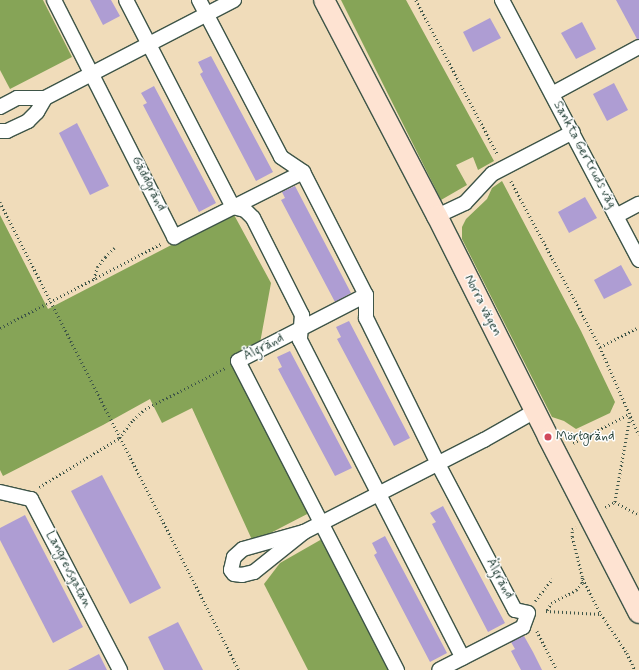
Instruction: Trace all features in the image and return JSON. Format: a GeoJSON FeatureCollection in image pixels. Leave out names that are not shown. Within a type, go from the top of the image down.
{"type":"FeatureCollection","features":[{"type":"Feature","properties":{"kind":"street","name":"Gäddgränd"},"geometry":{"type":"LineString","coordinates":[[54,0],[174,237]]}},
{"type":"Feature","properties":{"kind":"street"},"geometry":{"type":"LineString","coordinates":[[126,0],[233,207],[245,210],[253,218],[302,315],[302,329]]}},
{"type":"Feature","properties":{"kind":"street"},"geometry":{"type":"LineString","coordinates":[[199,0],[281,157],[303,172],[366,295]]}},
{"type":"Feature","properties":{"kind":"street"},"geometry":{"type":"LineString","coordinates":[[0,107],[17,98],[45,98],[234,0]]}},
{"type":"Feature","properties":{"kind":"street","name":"Norra vägen"},"geometry":{"type":"LineString","coordinates":[[324,0],[438,216],[639,613]]}},
{"type":"Feature","properties":{"kind":"street","name":"Sankta Gertruds väg"},"geometry":{"type":"LineString","coordinates":[[502,0],[573,132],[639,260]]}},
{"type":"Feature","properties":{"kind":"street","name":"Sankta Gertruds väg"},"geometry":{"type":"LineString","coordinates":[[552,94],[639,47]]}},
{"type":"Feature","properties":{"kind":"street"},"geometry":{"type":"LineString","coordinates":[[0,131],[7,131],[28,121],[37,112],[45,98]]}},
{"type":"Feature","properties":{"kind":"street"},"geometry":{"type":"LineString","coordinates":[[438,216],[465,203],[484,181],[504,168],[573,132]]}},
{"type":"Feature","properties":{"kind":"street"},"geometry":{"type":"LineString","coordinates":[[174,237],[303,172]]}},
{"type":"Feature","properties":{"kind":"street","name":"Sankta Gertruds väg"},"geometry":{"type":"LineString","coordinates":[[616,216],[639,204]]}},
{"type":"Feature","properties":{"kind":"street","name":"Ålgränd"},"geometry":{"type":"LineString","coordinates":[[397,670],[238,361],[366,295],[366,318],[438,464],[515,610],[528,613]]}},
{"type":"Feature","properties":{"kind":"street","name":"Ålgränd"},"geometry":{"type":"LineString","coordinates":[[302,329],[300,340],[463,658]]}},
{"type":"Feature","properties":{"kind":"street"},"geometry":{"type":"LineString","coordinates":[[304,532],[254,572],[242,575],[234,574],[231,570],[234,557],[243,549],[304,532],[438,464],[536,411]]}},
{"type":"Feature","properties":{"kind":"street","name":"Langrevsgatan"},"geometry":{"type":"LineString","coordinates":[[0,492],[31,499],[120,670]]}},
{"type":"Feature","properties":{"kind":"street"},"geometry":{"type":"LineString","coordinates":[[440,670],[523,627],[528,613]]}},
{"type":"Feature","properties":{"kind":"path"},"geometry":{"type":"LineString","coordinates":[[416,0],[600,347],[630,418],[639,435]]}},
{"type":"Feature","properties":{"kind":"path"},"geometry":{"type":"LineString","coordinates":[[0,202],[119,438],[239,670]]}},
{"type":"Feature","properties":{"kind":"path"},"geometry":{"type":"LineString","coordinates":[[0,328],[174,237]]}},
{"type":"Feature","properties":{"kind":"path"},"geometry":{"type":"LineString","coordinates":[[93,279],[97,268],[114,248]]}},
{"type":"Feature","properties":{"kind":"path"},"geometry":{"type":"LineString","coordinates":[[600,347],[639,327]]}},
{"type":"Feature","properties":{"kind":"path"},"geometry":{"type":"LineString","coordinates":[[22,497],[92,456],[119,438],[133,420],[145,409],[238,361]]}},
{"type":"Feature","properties":{"kind":"path"},"geometry":{"type":"LineString","coordinates":[[573,443],[629,414]]}},
{"type":"Feature","properties":{"kind":"path"},"geometry":{"type":"LineString","coordinates":[[601,510],[614,502],[630,418]]}},
{"type":"Feature","properties":{"kind":"path"},"geometry":{"type":"LineString","coordinates":[[614,502],[639,515]]}},
{"type":"Feature","properties":{"kind":"path"},"geometry":{"type":"LineString","coordinates":[[579,522],[572,529],[572,538],[582,577],[601,614],[627,653],[636,670]]}},
{"type":"Feature","properties":{"kind":"path"},"geometry":{"type":"LineString","coordinates":[[547,610],[551,603],[576,590],[582,583],[582,577]]}},
{"type":"Feature","properties":{"kind":"path"},"geometry":{"type":"LineString","coordinates":[[528,613],[538,596],[552,580]]}},
{"type":"Feature","properties":{"kind":"path"},"geometry":{"type":"LineString","coordinates":[[528,613],[547,610],[601,614]]}},
{"type":"Feature","properties":{"kind":"path"},"geometry":{"type":"LineString","coordinates":[[528,613],[557,670]]}},
{"type":"Feature","properties":{"kind":"green space"},"geometry":{"type":"Polygon","coordinates":[[[0,0],[43,0],[72,57],[10,89],[0,70],[0,0]]]}},
{"type":"Feature","properties":{"kind":"green space"},"geometry":{"type":"Polygon","coordinates":[[[341,0],[406,0],[494,161],[478,170],[473,157],[456,165],[467,185],[441,200],[341,0]]]}},
{"type":"Feature","properties":{"kind":"green space"},"geometry":{"type":"Polygon","coordinates":[[[502,181],[581,331],[615,402],[610,413],[576,429],[564,421],[552,417],[462,239],[462,227],[466,219],[487,199],[492,188],[502,181]]]}},
{"type":"Feature","properties":{"kind":"green space"},"geometry":{"type":"Polygon","coordinates":[[[233,213],[271,283],[260,343],[233,356],[313,511],[253,542],[192,408],[162,423],[150,399],[103,425],[3,476],[0,470],[0,215],[48,309],[233,213]]]}},
{"type":"Feature","properties":{"kind":"green space"},"geometry":{"type":"Polygon","coordinates":[[[322,539],[392,670],[308,670],[264,584],[280,563],[322,539]]]}},
{"type":"Feature","properties":{"kind":"building"},"geometry":{"type":"Polygon","coordinates":[[[90,0],[111,0],[120,16],[103,25],[90,0]]]}},
{"type":"Feature","properties":{"kind":"building"},"geometry":{"type":"Polygon","coordinates":[[[616,0],[639,0],[639,39],[637,39],[616,0]]]}},
{"type":"Feature","properties":{"kind":"building"},"geometry":{"type":"Polygon","coordinates":[[[490,18],[501,38],[473,52],[463,32],[490,18]]]}},
{"type":"Feature","properties":{"kind":"building"},"geometry":{"type":"Polygon","coordinates":[[[582,22],[596,49],[576,59],[561,33],[582,22]]]}},
{"type":"Feature","properties":{"kind":"building"},"geometry":{"type":"Polygon","coordinates":[[[211,56],[273,172],[256,181],[200,74],[203,72],[198,62],[211,56]]]}},
{"type":"Feature","properties":{"kind":"building"},"geometry":{"type":"Polygon","coordinates":[[[614,83],[628,110],[607,121],[593,94],[614,83]]]}},
{"type":"Feature","properties":{"kind":"building"},"geometry":{"type":"Polygon","coordinates":[[[154,86],[216,203],[199,212],[143,105],[147,103],[141,93],[154,86]]]}},
{"type":"Feature","properties":{"kind":"building"},"geometry":{"type":"Polygon","coordinates":[[[77,123],[109,186],[90,195],[59,133],[77,123]]]}},
{"type":"Feature","properties":{"kind":"building"},"geometry":{"type":"Polygon","coordinates":[[[295,186],[351,293],[335,302],[281,200],[285,198],[282,192],[295,186]]]}},
{"type":"Feature","properties":{"kind":"building"},"geometry":{"type":"Polygon","coordinates":[[[585,197],[597,218],[569,233],[558,212],[585,197]]]}},
{"type":"Feature","properties":{"kind":"building"},"geometry":{"type":"Polygon","coordinates":[[[621,265],[632,285],[604,299],[594,280],[621,265]]]}},
{"type":"Feature","properties":{"kind":"building"},"geometry":{"type":"Polygon","coordinates":[[[349,321],[410,438],[394,446],[337,339],[341,337],[336,327],[349,321]]]}},
{"type":"Feature","properties":{"kind":"building"},"geometry":{"type":"Polygon","coordinates":[[[290,351],[352,468],[335,476],[278,369],[282,367],[277,357],[290,351]]]}},
{"type":"Feature","properties":{"kind":"building"},"geometry":{"type":"Polygon","coordinates":[[[102,475],[161,588],[130,604],[71,491],[102,475]]]}},
{"type":"Feature","properties":{"kind":"building"},"geometry":{"type":"Polygon","coordinates":[[[443,506],[505,623],[488,632],[432,524],[436,522],[430,513],[443,506]]]}},
{"type":"Feature","properties":{"kind":"building"},"geometry":{"type":"Polygon","coordinates":[[[25,515],[83,627],[53,643],[0,540],[0,528],[25,515]]]}},
{"type":"Feature","properties":{"kind":"building"},"geometry":{"type":"Polygon","coordinates":[[[385,536],[447,653],[430,662],[374,555],[377,553],[372,543],[385,536]]]}},
{"type":"Feature","properties":{"kind":"building"},"geometry":{"type":"Polygon","coordinates":[[[178,622],[203,670],[164,670],[148,637],[178,622]]]}},
{"type":"Feature","properties":{"kind":"building"},"geometry":{"type":"Polygon","coordinates":[[[524,636],[542,670],[521,670],[511,651],[515,649],[511,642],[524,636]]]}},
{"type":"Feature","properties":{"kind":"building"},"geometry":{"type":"Polygon","coordinates":[[[99,654],[107,670],[68,670],[99,654]]]}},
{"type":"Feature","properties":{"kind":"place","name":"Mörtgränd"},"geometry":{"type":"Point","coordinates":[548,437]}}]}
